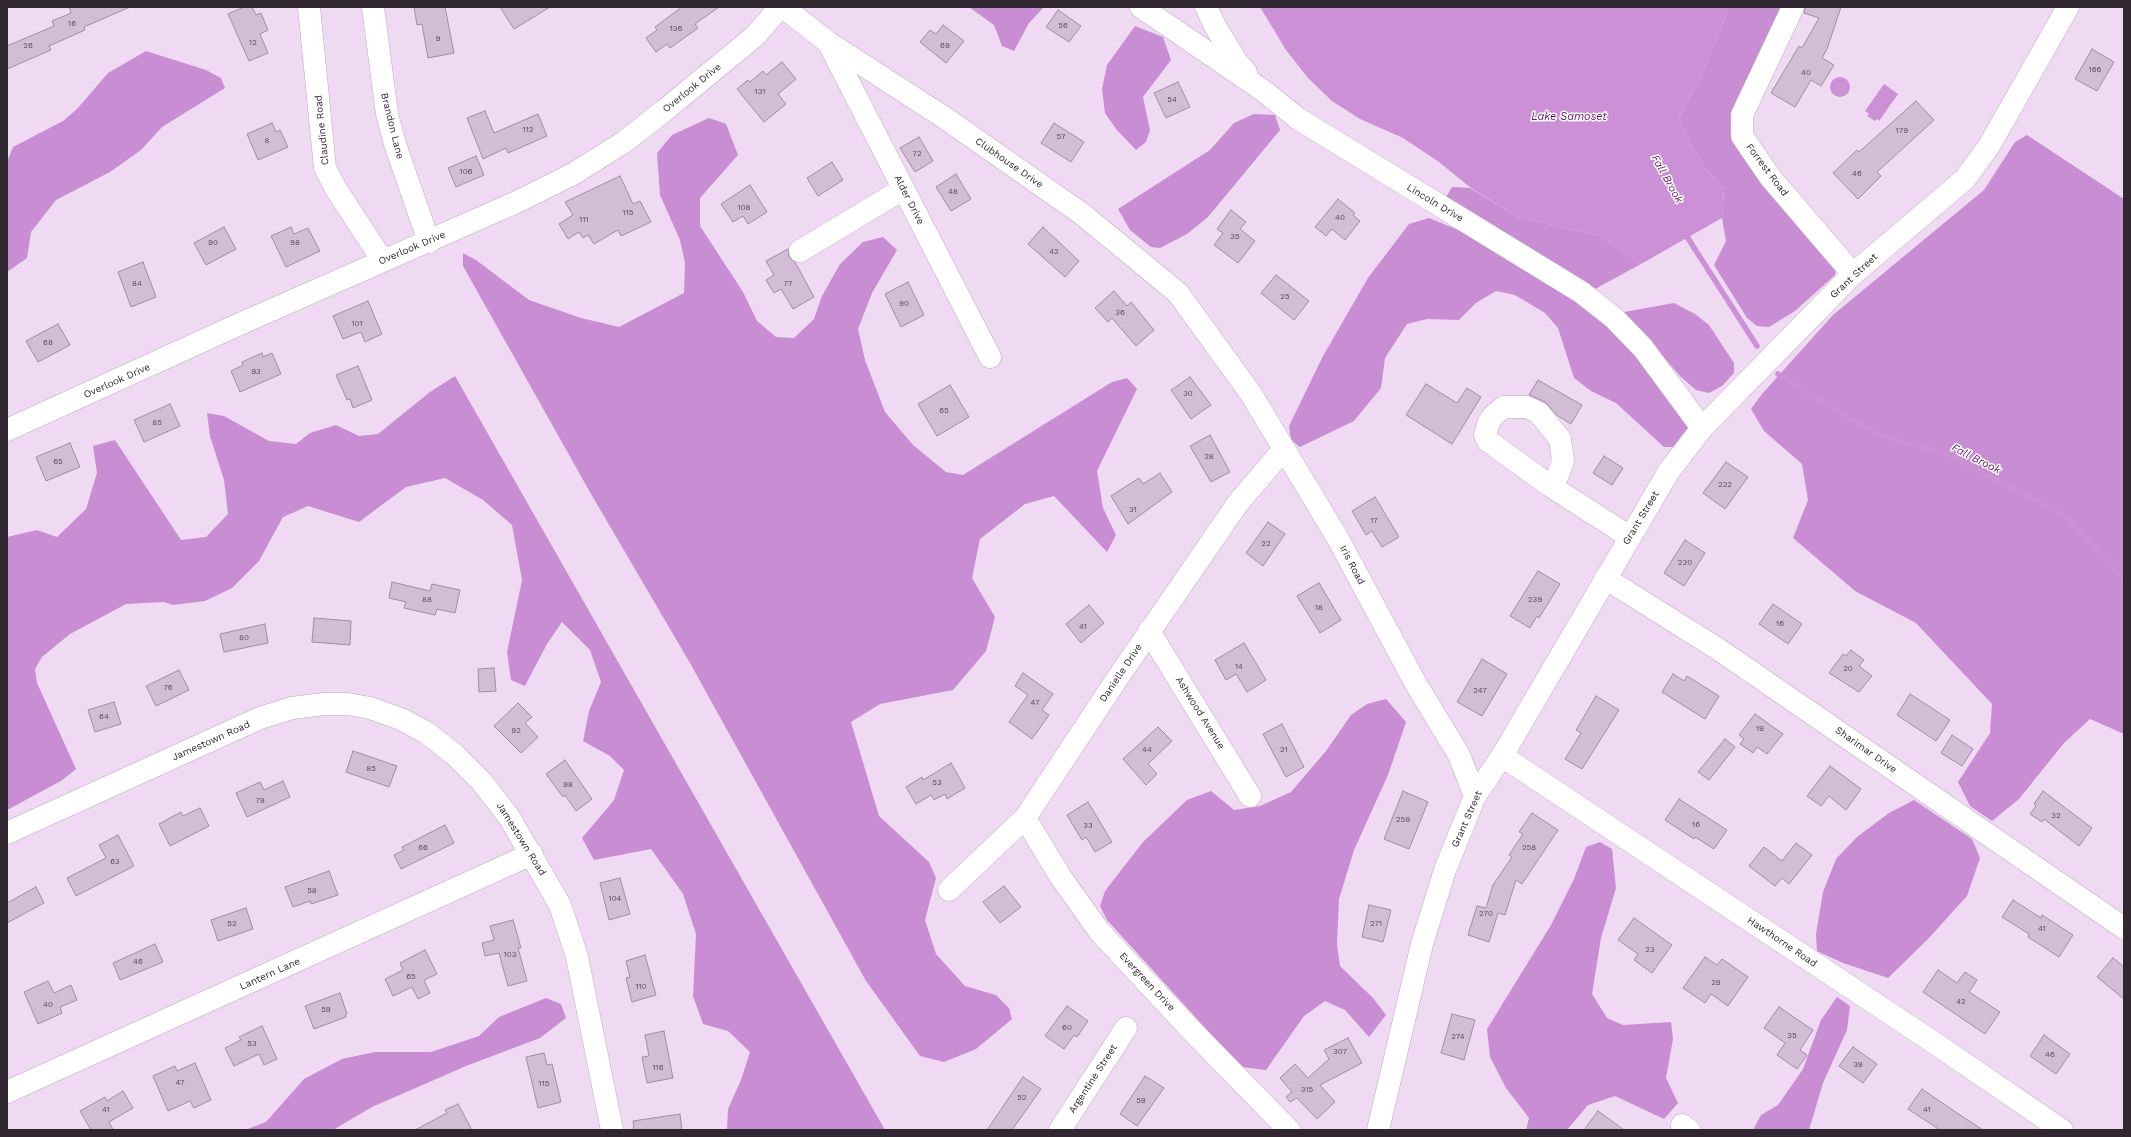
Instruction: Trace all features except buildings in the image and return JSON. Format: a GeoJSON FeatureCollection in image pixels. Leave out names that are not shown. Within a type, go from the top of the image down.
{"type":"FeatureCollection","features":[{"type":"Feature","properties":{"kind":"street","name":"Claudine Road"},"geometry":{"type":"LineString","coordinates":[[309,7],[326,168],[336,189],[383,261]]}},
{"type":"Feature","properties":{"kind":"street","name":"Brandon Lane"},"geometry":{"type":"LineString","coordinates":[[373,7],[381,76],[391,129],[429,242]]}},
{"type":"Feature","properties":{"kind":"street","name":"Overlook Drive"},"geometry":{"type":"LineString","coordinates":[[7,430],[190,348],[233,327],[429,242],[548,188],[624,142],[755,36],[781,7]]}},
{"type":"Feature","properties":{"kind":"street","name":"Clubhouse Drive"},"geometry":{"type":"LineString","coordinates":[[781,7],[829,43],[945,118],[1104,230],[1178,293],[1214,342]]}},
{"type":"Feature","properties":{"kind":"street","name":"Lincoln Drive"},"geometry":{"type":"LineString","coordinates":[[1140,7],[1265,92],[1297,118],[1581,292],[1614,318],[1643,348],[1702,428]]}},
{"type":"Feature","properties":{"kind":"street"},"geometry":{"type":"LineString","coordinates":[[1206,7],[1215,26],[1237,62],[1265,92]]}},
{"type":"Feature","properties":{"kind":"street","name":"Forrest Road"},"geometry":{"type":"LineString","coordinates":[[1793,7],[1742,115],[1742,136],[1770,177],[1854,274]]}},
{"type":"Feature","properties":{"kind":"street","name":"Grant Street"},"geometry":{"type":"LineString","coordinates":[[1378,1130],[1422,944],[1446,870],[1475,796],[1502,756],[1669,471],[1702,428],[1854,274],[1965,179],[1989,146],[2068,7]]}},
{"type":"Feature","properties":{"kind":"street","name":"Alder Drive"},"geometry":{"type":"LineString","coordinates":[[829,43],[990,358]]}},
{"type":"Feature","properties":{"kind":"street"},"geometry":{"type":"LineString","coordinates":[[800,251],[903,189]]}},
{"type":"Feature","properties":{"kind":"street","name":"Iris Road"},"geometry":{"type":"LineString","coordinates":[[1214,342],[1251,394],[1337,537],[1416,684],[1459,755],[1475,796]]}},
{"type":"Feature","properties":{"kind":"street","name":"Danielle Drive"},"geometry":{"type":"LineString","coordinates":[[949,890],[1025,818],[1149,631],[1238,503],[1284,449]]}},
{"type":"Feature","properties":{"kind":"street"},"geometry":{"type":"LineString","coordinates":[[1549,485],[1630,536]]}},
{"type":"Feature","properties":{"kind":"street","name":"Sharimar Drive"},"geometry":{"type":"LineString","coordinates":[[1605,578],[1718,649],[2124,928]]}},
{"type":"Feature","properties":{"kind":"street","name":"Ashwood Avenue"},"geometry":{"type":"LineString","coordinates":[[1149,631],[1250,796]]}},
{"type":"Feature","properties":{"kind":"street","name":"Jamestown Road"},"geometry":{"type":"LineString","coordinates":[[7,833],[260,718],[292,708],[324,704],[348,704],[370,708],[401,719],[427,733],[455,755],[482,782],[500,805],[532,854],[560,905],[577,957],[612,1130]]}},
{"type":"Feature","properties":{"kind":"street","name":"Hawthorne Road"},"geometry":{"type":"LineString","coordinates":[[1502,756],[1930,1040],[2062,1130]]}},
{"type":"Feature","properties":{"kind":"street","name":"Evergreen Drive"},"geometry":{"type":"LineString","coordinates":[[1025,818],[1060,876],[1099,931],[1193,1032],[1289,1130]]}},
{"type":"Feature","properties":{"kind":"street","name":"Lantern Lane"},"geometry":{"type":"LineString","coordinates":[[7,1092],[532,854]]}},
{"type":"Feature","properties":{"kind":"street","name":"Argentine Street"},"geometry":{"type":"LineString","coordinates":[[1060,1130],[1126,1028]]}},
{"type":"Feature","properties":{"kind":"shaded area"},"geometry":{"type":"Polygon","coordinates":[[[969,7],[1044,7],[1029,23],[1014,51],[1002,46],[994,25],[969,7]]]}},
{"type":"Feature","properties":{"kind":"shaded area"},"geometry":{"type":"Polygon","coordinates":[[[1729,7],[1783,7],[1732,120],[1836,268],[1835,275],[1795,311],[1769,327],[1757,326],[1747,318],[1714,265],[1726,241],[1722,218],[1724,190],[1705,168],[1690,144],[1679,118],[1701,76],[1729,7]]]}},
{"type":"Feature","properties":{"kind":"shaded area"},"geometry":{"type":"Polygon","coordinates":[[[1135,26],[1163,37],[1171,60],[1143,97],[1150,130],[1146,142],[1136,150],[1116,129],[1105,113],[1102,89],[1107,65],[1135,26]]]}},
{"type":"Feature","properties":{"kind":"shaded area"},"geometry":{"type":"Polygon","coordinates":[[[146,51],[206,70],[221,78],[225,88],[162,127],[141,150],[110,172],[56,200],[31,232],[27,258],[7,272],[7,162],[13,147],[63,121],[77,109],[108,73],[146,51]]]}},
{"type":"Feature","properties":{"kind":"shaded area"},"geometry":{"type":"Polygon","coordinates":[[[1254,114],[1275,115],[1280,130],[1208,217],[1187,234],[1160,248],[1151,247],[1130,230],[1118,209],[1210,150],[1234,123],[1254,114]]]}},
{"type":"Feature","properties":{"kind":"shaded area"},"geometry":{"type":"Polygon","coordinates":[[[709,118],[726,124],[738,155],[700,198],[700,226],[743,292],[757,321],[776,337],[794,338],[814,319],[822,296],[840,264],[863,242],[883,237],[897,250],[872,293],[858,329],[865,360],[885,412],[913,445],[946,472],[963,475],[1112,382],[1127,378],[1137,389],[1097,471],[1103,508],[1116,535],[1107,552],[1054,496],[1025,504],[980,539],[972,578],[995,617],[986,651],[953,690],[880,704],[851,722],[879,816],[929,862],[936,878],[925,920],[936,954],[965,986],[996,995],[1009,1008],[1012,1019],[976,1049],[944,1062],[920,1056],[866,981],[690,663],[591,494],[463,266],[463,253],[476,260],[529,300],[581,318],[619,327],[684,293],[685,263],[680,240],[660,195],[657,153],[672,135],[709,118]]]}},
{"type":"Feature","properties":{"kind":"shaded area"},"geometry":{"type":"Polygon","coordinates":[[[2027,135],[2124,199],[2124,734],[2090,719],[2064,743],[2019,799],[1992,821],[1970,806],[1958,782],[1990,733],[1992,704],[1916,623],[1855,591],[1793,538],[1808,500],[1802,464],[1764,431],[1751,409],[1762,394],[1833,315],[1984,190],[2015,142],[2027,135]]]}},
{"type":"Feature","properties":{"kind":"shaded area"},"geometry":{"type":"Polygon","coordinates":[[[1452,187],[1470,188],[1518,217],[1600,236],[1641,264],[1595,289],[1446,197],[1452,187]]]}},
{"type":"Feature","properties":{"kind":"shaded area"},"geometry":{"type":"Polygon","coordinates":[[[1429,218],[1468,234],[1575,296],[1612,326],[1691,428],[1678,447],[1664,447],[1616,403],[1591,391],[1574,378],[1558,328],[1545,313],[1515,295],[1496,291],[1476,303],[1459,320],[1427,319],[1407,324],[1385,358],[1381,388],[1354,421],[1300,447],[1291,440],[1289,426],[1323,356],[1368,278],[1409,224],[1429,218]]]}},
{"type":"Feature","properties":{"kind":"shaded area"},"geometry":{"type":"Polygon","coordinates":[[[1674,303],[1695,314],[1709,325],[1734,363],[1734,373],[1722,386],[1709,393],[1696,390],[1681,377],[1624,312],[1674,303]]]}},
{"type":"Feature","properties":{"kind":"shaded area"},"geometry":{"type":"Polygon","coordinates":[[[455,376],[885,1130],[727,1130],[728,1109],[741,1080],[750,1052],[728,1031],[703,1024],[693,996],[696,934],[683,894],[651,849],[594,860],[582,838],[614,800],[624,770],[610,756],[583,741],[589,711],[601,682],[590,650],[562,622],[547,644],[525,686],[511,680],[507,652],[522,580],[512,525],[483,500],[445,478],[406,487],[359,522],[308,506],[283,517],[259,561],[232,588],[205,601],[173,605],[164,602],[126,604],[70,634],[42,657],[35,669],[37,683],[76,769],[61,781],[7,810],[7,537],[37,530],[57,537],[86,509],[97,473],[93,446],[115,440],[181,540],[206,537],[228,514],[224,480],[210,436],[207,413],[224,416],[269,441],[296,444],[310,433],[336,425],[359,436],[378,434],[430,392],[455,376]]]}},
{"type":"Feature","properties":{"kind":"shaded area"},"geometry":{"type":"Polygon","coordinates":[[[1386,699],[1406,722],[1388,775],[1354,850],[1339,899],[1337,944],[1340,966],[1373,998],[1386,1015],[1369,1037],[1345,1010],[1325,1001],[1304,1016],[1266,1070],[1241,1067],[1107,920],[1100,906],[1105,891],[1143,842],[1187,800],[1211,791],[1234,810],[1260,806],[1291,792],[1326,751],[1351,715],[1367,704],[1386,699]]]}},
{"type":"Feature","properties":{"kind":"shaded area"},"geometry":{"type":"Polygon","coordinates":[[[1914,800],[1972,839],[1980,858],[1967,896],[1928,939],[1888,978],[1843,963],[1817,951],[1816,934],[1823,892],[1836,859],[1857,837],[1889,813],[1914,800]]]}},
{"type":"Feature","properties":{"kind":"shaded area"},"geometry":{"type":"Polygon","coordinates":[[[1600,842],[1612,849],[1616,888],[1601,938],[1592,994],[1607,1018],[1623,1025],[1671,1022],[1673,1039],[1666,1078],[1678,1103],[1664,1119],[1615,1096],[1588,1105],[1567,1130],[1526,1130],[1529,1118],[1506,1088],[1490,1057],[1487,1029],[1551,925],[1574,879],[1586,847],[1600,842]]]}},
{"type":"Feature","properties":{"kind":"shaded area"},"geometry":{"type":"Polygon","coordinates":[[[1837,997],[1850,1006],[1847,1030],[1823,1083],[1809,1130],[1753,1130],[1761,1115],[1778,1105],[1803,1069],[1821,1020],[1837,997]]]}},
{"type":"Feature","properties":{"kind":"shaded area"},"geometry":{"type":"Polygon","coordinates":[[[546,998],[561,1004],[566,1018],[540,1038],[466,1066],[372,1107],[333,1130],[245,1130],[266,1122],[304,1079],[342,1059],[375,1052],[431,1052],[479,1036],[499,1017],[546,998]]]}},
{"type":"Feature","properties":{"kind":"water","name":"Lake Samoset"},"geometry":{"type":"Polygon","coordinates":[[[1260,7],[1729,7],[1701,76],[1679,118],[1690,144],[1705,168],[1724,190],[1722,218],[1641,264],[1600,236],[1518,217],[1471,188],[1439,162],[1403,138],[1360,119],[1332,101],[1308,78],[1286,50],[1260,7]]]}},
{"type":"Feature","properties":{"kind":"water"},"geometry":{"type":"Polygon","coordinates":[[[1836,77],[1844,77],[1850,83],[1850,91],[1844,97],[1836,97],[1830,91],[1830,83],[1836,77]]]}},
{"type":"Feature","properties":{"kind":"water"},"geometry":{"type":"Polygon","coordinates":[[[1884,84],[1898,94],[1879,121],[1877,119],[1875,121],[1867,116],[1869,114],[1865,111],[1884,84]]]}},
{"type":"Feature","properties":{"kind":"waterway","name":"Fall Brook"},"geometry":{"type":"LineString","coordinates":[[1684,232],[1757,346]]}},
{"type":"Feature","properties":{"kind":"waterway","name":"Fall Brook"},"geometry":{"type":"LineString","coordinates":[[1778,374],[1878,435],[1948,454],[2068,518],[2124,580]]}}]}
